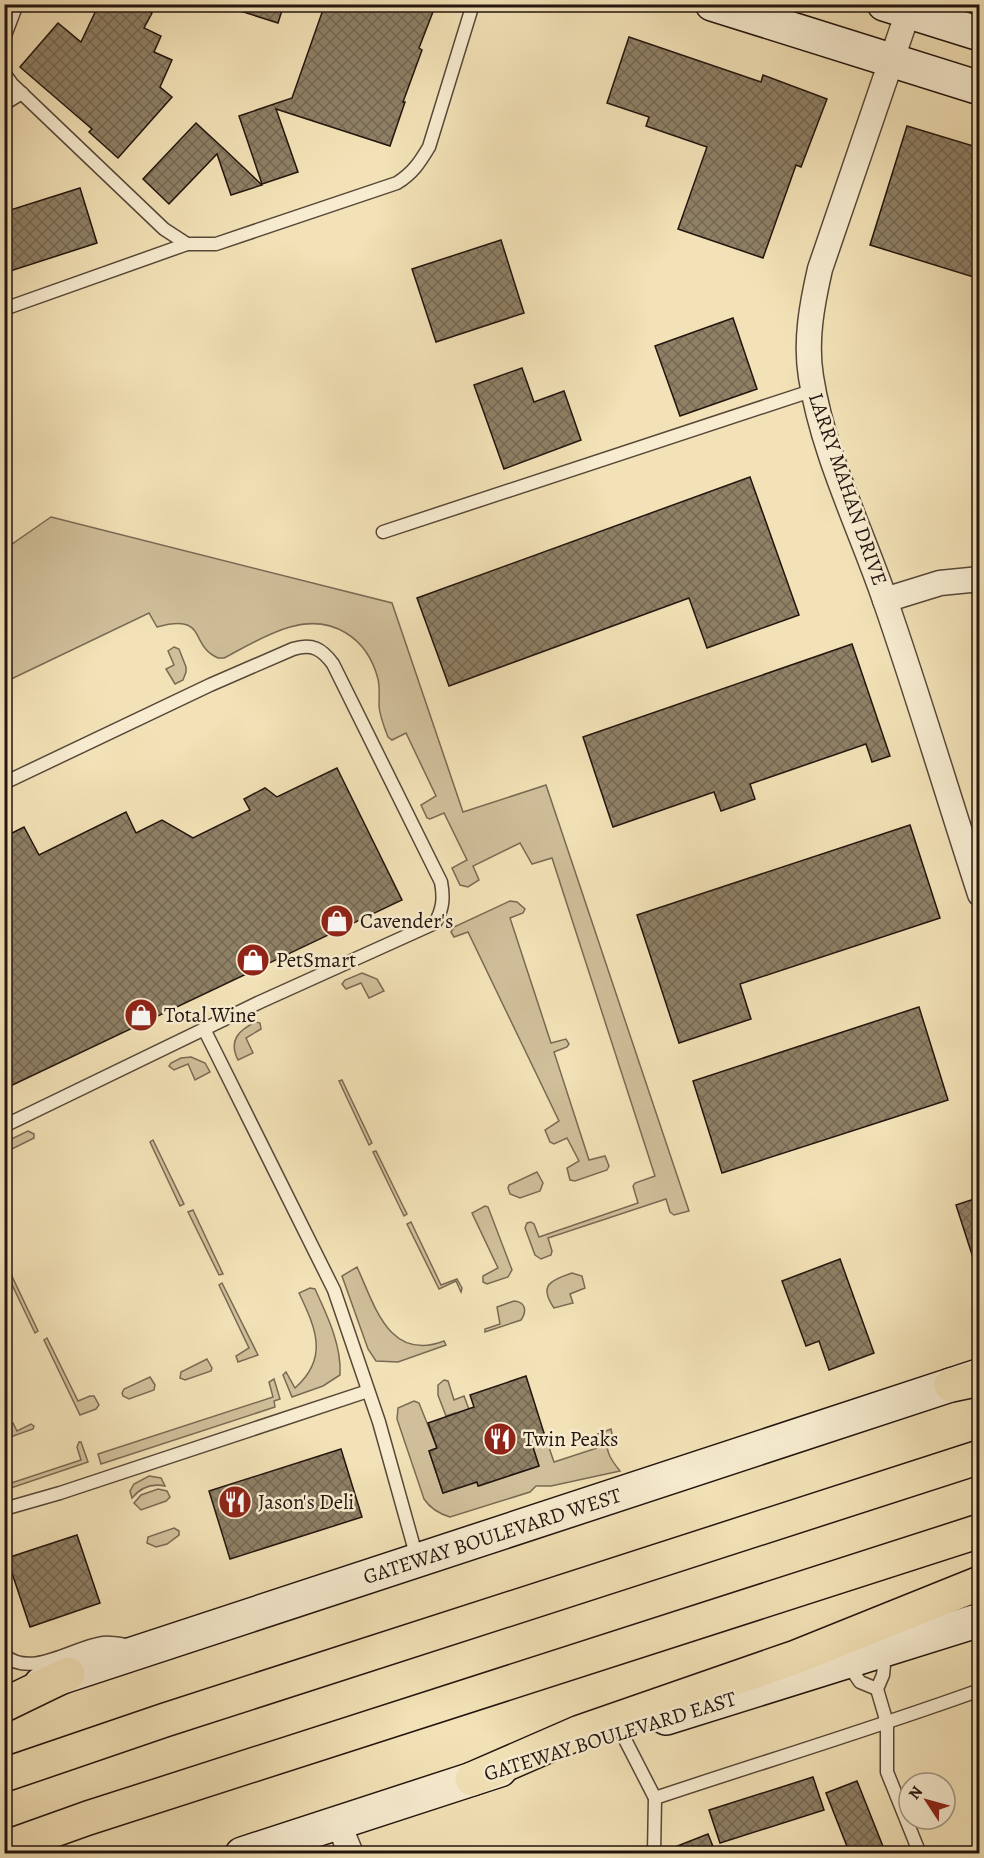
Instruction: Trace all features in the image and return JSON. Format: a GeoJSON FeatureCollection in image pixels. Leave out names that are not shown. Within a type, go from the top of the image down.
{"type":"FeatureCollection","features":[{"type":"Feature","properties":{"kind":"highway"},"geometry":{"type":"LineString","coordinates":[[4,1775],[165,1720],[980,1457]]}},
{"type":"Feature","properties":{"kind":"highway"},"geometry":{"type":"LineString","coordinates":[[4,1848],[88,1818],[980,1531]]}},
{"type":"Feature","properties":{"kind":"highway"},"geometry":{"type":"LineString","coordinates":[[472,1779],[580,1732],[618,1726],[980,1583]]}},
{"type":"Feature","properties":{"kind":"highway"},"geometry":{"type":"LineString","coordinates":[[4,1705],[68,1674]]}},
{"type":"Feature","properties":{"kind":"main road"},"geometry":{"type":"LineString","coordinates":[[712,4],[980,88]]}},
{"type":"Feature","properties":{"kind":"main road"},"geometry":{"type":"LineString","coordinates":[[896,8],[980,34]]}},
{"type":"Feature","properties":{"kind":"main road","name":"GATEWAY BOULEVARD WEST"},"geometry":{"type":"LineString","coordinates":[[4,1697],[68,1674],[970,1380]]}},
{"type":"Feature","properties":{"kind":"main road","name":"GATEWAY BOULEVARD EAST"},"geometry":{"type":"LineString","coordinates":[[618,1726],[847,1662],[980,1620]]}},
{"type":"Feature","properties":{"kind":"main road","name":"GATEWAY BOULEVARD EAST"},"geometry":{"type":"LineString","coordinates":[[242,1854],[472,1779]]}},
{"type":"Feature","properties":{"kind":"street","name":"LARRY MAHAN DRIVE"},"geometry":{"type":"LineString","coordinates":[[896,8],[891,60],[820,269],[809,342],[811,376],[837,472],[885,600],[980,894]]}},
{"type":"Feature","properties":{"kind":"street"},"geometry":{"type":"LineString","coordinates":[[885,600],[940,583],[980,579]]}},
{"type":"Feature","properties":{"kind":"street"},"geometry":{"type":"LineString","coordinates":[[338,1822],[351,1854]]}},
{"type":"Feature","properties":{"kind":"lane"},"geometry":{"type":"LineString","coordinates":[[4,38],[17,4]]}},
{"type":"Feature","properties":{"kind":"lane"},"geometry":{"type":"LineString","coordinates":[[4,309],[187,244],[216,244],[397,183],[409,176],[419,165],[429,147],[473,4]]}},
{"type":"Feature","properties":{"kind":"lane"},"geometry":{"type":"LineString","coordinates":[[4,73],[164,230],[187,244]]}},
{"type":"Feature","properties":{"kind":"lane"},"geometry":{"type":"LineString","coordinates":[[4,104],[22,93]]}},
{"type":"Feature","properties":{"kind":"lane"},"geometry":{"type":"LineString","coordinates":[[383,532],[814,390]]}},
{"type":"Feature","properties":{"kind":"lane"},"geometry":{"type":"LineString","coordinates":[[4,783],[210,685],[293,649],[305,645],[317,648],[326,654],[333,664],[441,882],[443,896],[442,909],[435,923],[204,1029],[4,1126]]}},
{"type":"Feature","properties":{"kind":"lane"},"geometry":{"type":"LineString","coordinates":[[204,1029],[334,1290],[379,1422],[417,1561]]}},
{"type":"Feature","properties":{"kind":"lane"},"geometry":{"type":"LineString","coordinates":[[4,1509],[60,1493],[368,1391]]}},
{"type":"Feature","properties":{"kind":"lane"},"geometry":{"type":"LineString","coordinates":[[4,1655],[14,1662],[32,1665],[104,1642],[152,1648]]}},
{"type":"Feature","properties":{"kind":"lane"},"geometry":{"type":"LineString","coordinates":[[880,1652],[884,1665],[883,1676],[877,1689],[887,1723],[887,1772],[920,1854]]}},
{"type":"Feature","properties":{"kind":"lane"},"geometry":{"type":"LineString","coordinates":[[847,1662],[860,1682],[877,1689]]}},
{"type":"Feature","properties":{"kind":"lane"},"geometry":{"type":"LineString","coordinates":[[655,1798],[850,1733],[887,1723],[980,1690]]}},
{"type":"Feature","properties":{"kind":"lane"},"geometry":{"type":"LineString","coordinates":[[618,1726],[655,1798],[654,1854]]}},
{"type":"Feature","properties":{"kind":"shaded area"},"geometry":{"type":"Polygon","coordinates":[[[51,517],[392,603],[463,812],[546,785],[689,1211],[674,1215],[670,1212],[666,1199],[548,1238],[551,1255],[541,1259],[535,1255],[525,1228],[527,1223],[534,1224],[539,1237],[638,1203],[633,1186],[635,1183],[655,1176],[552,858],[532,864],[520,843],[473,866],[479,880],[468,887],[460,885],[452,868],[467,860],[444,813],[430,819],[427,818],[421,805],[436,796],[406,733],[392,740],[388,737],[382,722],[378,679],[373,664],[366,651],[346,633],[320,624],[305,624],[273,633],[224,658],[218,658],[203,646],[191,627],[184,624],[173,624],[157,627],[149,613],[5,682],[5,549],[51,517]]]}},
{"type":"Feature","properties":{"kind":"shaded area"},"geometry":{"type":"Polygon","coordinates":[[[174,647],[179,649],[186,667],[183,680],[175,684],[166,669],[174,665],[168,651],[174,647]]]}},
{"type":"Feature","properties":{"kind":"shaded area"},"geometry":{"type":"Polygon","coordinates":[[[510,901],[517,902],[525,909],[523,913],[510,918],[551,1043],[566,1039],[569,1044],[554,1052],[589,1160],[605,1156],[609,1166],[607,1170],[575,1181],[570,1180],[567,1168],[579,1161],[567,1138],[554,1144],[550,1142],[545,1130],[559,1121],[468,932],[454,937],[451,932],[454,927],[510,901]]]}},
{"type":"Feature","properties":{"kind":"shaded area"},"geometry":{"type":"Polygon","coordinates":[[[362,973],[377,979],[384,991],[369,998],[361,983],[346,989],[342,984],[345,980],[362,973]]]}},
{"type":"Feature","properties":{"kind":"shaded area"},"geometry":{"type":"Polygon","coordinates":[[[256,1022],[260,1023],[261,1029],[246,1038],[253,1053],[238,1060],[234,1047],[237,1036],[256,1022]]]}},
{"type":"Feature","properties":{"kind":"shaded area"},"geometry":{"type":"Polygon","coordinates":[[[191,1057],[205,1063],[210,1072],[195,1080],[188,1064],[174,1070],[169,1066],[181,1058],[191,1057]]]}},
{"type":"Feature","properties":{"kind":"shaded area"},"geometry":{"type":"Polygon","coordinates":[[[342,1080],[372,1143],[369,1145],[339,1081],[342,1080]]]}},
{"type":"Feature","properties":{"kind":"shaded area"},"geometry":{"type":"Polygon","coordinates":[[[28,1131],[34,1134],[34,1138],[5,1151],[5,1142],[28,1131]]]}},
{"type":"Feature","properties":{"kind":"shaded area"},"geometry":{"type":"Polygon","coordinates":[[[153,1140],[184,1204],[180,1206],[150,1142],[153,1140]]]}},
{"type":"Feature","properties":{"kind":"shaded area"},"geometry":{"type":"Polygon","coordinates":[[[376,1151],[407,1214],[404,1216],[373,1152],[376,1151]]]}},
{"type":"Feature","properties":{"kind":"shaded area"},"geometry":{"type":"Polygon","coordinates":[[[537,1172],[543,1183],[540,1191],[520,1198],[510,1194],[509,1185],[537,1172]]]}},
{"type":"Feature","properties":{"kind":"shaded area"},"geometry":{"type":"Polygon","coordinates":[[[485,1206],[488,1207],[512,1270],[508,1277],[487,1284],[483,1282],[483,1276],[498,1268],[472,1213],[485,1206]]]}},
{"type":"Feature","properties":{"kind":"shaded area"},"geometry":{"type":"Polygon","coordinates":[[[193,1210],[223,1274],[219,1275],[188,1212],[193,1210]]]}},
{"type":"Feature","properties":{"kind":"shaded area"},"geometry":{"type":"Polygon","coordinates":[[[411,1222],[441,1285],[457,1279],[462,1288],[461,1292],[456,1281],[439,1289],[407,1224],[411,1222]]]}},
{"type":"Feature","properties":{"kind":"shaded area"},"geometry":{"type":"Polygon","coordinates":[[[357,1267],[378,1313],[397,1337],[410,1344],[425,1345],[444,1341],[446,1345],[398,1362],[376,1361],[368,1349],[342,1276],[357,1267]]]}},
{"type":"Feature","properties":{"kind":"shaded area"},"geometry":{"type":"Polygon","coordinates":[[[8,1268],[38,1331],[35,1333],[5,1270],[8,1268]]]}},
{"type":"Feature","properties":{"kind":"shaded area"},"geometry":{"type":"Polygon","coordinates":[[[572,1273],[582,1276],[585,1288],[570,1294],[573,1303],[554,1308],[547,1294],[549,1284],[572,1273]]]}},
{"type":"Feature","properties":{"kind":"shaded area"},"geometry":{"type":"Polygon","coordinates":[[[222,1283],[258,1355],[238,1362],[236,1356],[249,1348],[219,1285],[222,1283]]]}},
{"type":"Feature","properties":{"kind":"shaded area"},"geometry":{"type":"Polygon","coordinates":[[[310,1288],[315,1289],[333,1331],[339,1353],[340,1375],[323,1386],[292,1397],[283,1375],[286,1372],[295,1388],[306,1377],[316,1354],[314,1331],[299,1293],[310,1288]]]}},
{"type":"Feature","properties":{"kind":"shaded area"},"geometry":{"type":"Polygon","coordinates":[[[514,1301],[523,1305],[524,1313],[521,1320],[485,1332],[485,1329],[500,1324],[497,1307],[514,1301]]]}},
{"type":"Feature","properties":{"kind":"shaded area"},"geometry":{"type":"Polygon","coordinates":[[[47,1338],[78,1401],[94,1396],[99,1405],[96,1409],[80,1415],[44,1340],[47,1338]]]}},
{"type":"Feature","properties":{"kind":"shaded area"},"geometry":{"type":"Polygon","coordinates":[[[207,1359],[212,1368],[211,1371],[185,1380],[180,1378],[181,1372],[207,1359]]]}},
{"type":"Feature","properties":{"kind":"shaded area"},"geometry":{"type":"Polygon","coordinates":[[[150,1377],[155,1385],[154,1390],[129,1399],[123,1396],[124,1389],[150,1377]]]}},
{"type":"Feature","properties":{"kind":"shaded area"},"geometry":{"type":"Polygon","coordinates":[[[274,1379],[280,1399],[274,1401],[275,1407],[101,1464],[98,1454],[273,1397],[269,1382],[274,1379]]]}},
{"type":"Feature","properties":{"kind":"shaded area"},"geometry":{"type":"Polygon","coordinates":[[[444,1380],[448,1381],[454,1400],[464,1396],[470,1412],[446,1416],[438,1395],[438,1385],[444,1380]]]}},
{"type":"Feature","properties":{"kind":"shaded area"},"geometry":{"type":"Polygon","coordinates":[[[414,1401],[419,1403],[437,1448],[429,1451],[443,1493],[477,1482],[479,1486],[539,1466],[530,1438],[544,1433],[554,1462],[597,1448],[595,1435],[611,1429],[612,1434],[607,1443],[608,1453],[620,1471],[551,1486],[536,1486],[530,1492],[450,1517],[446,1516],[432,1508],[424,1499],[397,1419],[398,1408],[414,1401]]]}},
{"type":"Feature","properties":{"kind":"shaded area"},"geometry":{"type":"Polygon","coordinates":[[[13,1423],[17,1431],[31,1424],[34,1426],[33,1429],[5,1439],[5,1427],[13,1423]]]}},
{"type":"Feature","properties":{"kind":"shaded area"},"geometry":{"type":"Polygon","coordinates":[[[81,1442],[88,1462],[5,1490],[5,1485],[81,1460],[77,1447],[81,1442]]]}},
{"type":"Feature","properties":{"kind":"shaded area"},"geometry":{"type":"Polygon","coordinates":[[[149,1476],[161,1478],[165,1486],[147,1487],[132,1498],[130,1491],[134,1484],[149,1476]]]}},
{"type":"Feature","properties":{"kind":"shaded area"},"geometry":{"type":"Polygon","coordinates":[[[158,1489],[167,1491],[170,1497],[166,1501],[141,1510],[134,1503],[141,1495],[158,1489]]]}},
{"type":"Feature","properties":{"kind":"shaded area"},"geometry":{"type":"Polygon","coordinates":[[[174,1528],[179,1531],[179,1535],[167,1544],[156,1547],[147,1543],[148,1537],[174,1528]]]}},
{"type":"Feature","properties":{"kind":"building"},"geometry":{"type":"Polygon","coordinates":[[[99,4],[151,4],[148,11],[152,13],[144,28],[161,36],[154,52],[172,60],[160,87],[172,97],[118,158],[89,132],[92,129],[20,67],[58,23],[81,42],[99,4]]]}},
{"type":"Feature","properties":{"kind":"building"},"geometry":{"type":"Polygon","coordinates":[[[232,4],[284,4],[278,23],[231,8],[232,4]]]}},
{"type":"Feature","properties":{"kind":"building"},"geometry":{"type":"Polygon","coordinates":[[[325,4],[436,4],[419,48],[422,50],[390,146],[276,109],[298,172],[262,184],[239,116],[292,98],[325,4]]]}},
{"type":"Feature","properties":{"kind":"building"},"geometry":{"type":"Polygon","coordinates":[[[629,37],[761,82],[763,75],[827,99],[801,167],[796,165],[763,258],[678,229],[707,147],[646,126],[649,117],[607,103],[629,37]]]}},
{"type":"Feature","properties":{"kind":"building"},"geometry":{"type":"Polygon","coordinates":[[[196,123],[262,185],[231,195],[217,154],[169,204],[143,179],[196,123]]]}},
{"type":"Feature","properties":{"kind":"building"},"geometry":{"type":"Polygon","coordinates":[[[907,126],[980,148],[980,279],[870,245],[907,126]]]}},
{"type":"Feature","properties":{"kind":"building"},"geometry":{"type":"Polygon","coordinates":[[[80,188],[97,243],[4,273],[4,212],[80,188]]]}},
{"type":"Feature","properties":{"kind":"building"},"geometry":{"type":"Polygon","coordinates":[[[501,240],[524,313],[436,342],[412,269],[501,240]]]}},
{"type":"Feature","properties":{"kind":"building"},"geometry":{"type":"Polygon","coordinates":[[[733,318],[757,389],[680,416],[655,346],[733,318]]]}},
{"type":"Feature","properties":{"kind":"building"},"geometry":{"type":"Polygon","coordinates":[[[522,368],[534,402],[564,391],[581,440],[504,469],[474,385],[522,368]]]}},
{"type":"Feature","properties":{"kind":"building"},"geometry":{"type":"Polygon","coordinates":[[[750,477],[799,615],[707,648],[689,598],[449,686],[417,598],[750,477]]]}},
{"type":"Feature","properties":{"kind":"building"},"geometry":{"type":"Polygon","coordinates":[[[852,644],[890,756],[872,762],[866,744],[750,784],[755,799],[721,811],[714,792],[613,827],[583,737],[852,644]]]}},
{"type":"Feature","properties":{"kind":"building"},"geometry":{"type":"Polygon","coordinates":[[[337,768],[402,900],[4,1089],[4,837],[24,827],[39,855],[126,812],[136,833],[162,820],[193,838],[250,810],[244,799],[265,788],[277,797],[337,768]]]}},
{"type":"Feature","properties":{"kind":"building"},"geometry":{"type":"Polygon","coordinates":[[[910,825],[940,918],[740,984],[751,1019],[679,1043],[637,915],[910,825]]]}},
{"type":"Feature","properties":{"kind":"building"},"geometry":{"type":"Polygon","coordinates":[[[919,1007],[948,1100],[722,1173],[693,1081],[919,1007]]]}},
{"type":"Feature","properties":{"kind":"building"},"geometry":{"type":"Polygon","coordinates":[[[980,1197],[980,1267],[976,1267],[956,1205],[980,1197]]]}},
{"type":"Feature","properties":{"kind":"building"},"geometry":{"type":"Polygon","coordinates":[[[840,1259],[874,1353],[829,1370],[819,1341],[806,1346],[782,1281],[840,1259]]]}},
{"type":"Feature","properties":{"kind":"building"},"geometry":{"type":"Polygon","coordinates":[[[526,1376],[544,1433],[530,1438],[539,1466],[478,1486],[477,1482],[443,1493],[429,1451],[437,1448],[428,1423],[474,1407],[470,1395],[526,1376]]]}},
{"type":"Feature","properties":{"kind":"building"},"geometry":{"type":"Polygon","coordinates":[[[341,1449],[362,1517],[230,1559],[209,1491],[341,1449]]]}},
{"type":"Feature","properties":{"kind":"building"},"geometry":{"type":"Polygon","coordinates":[[[77,1535],[100,1603],[30,1627],[7,1558],[77,1535]]]}},
{"type":"Feature","properties":{"kind":"building"},"geometry":{"type":"Polygon","coordinates":[[[813,1777],[824,1810],[720,1843],[709,1810],[813,1777]]]}},
{"type":"Feature","properties":{"kind":"building"},"geometry":{"type":"Polygon","coordinates":[[[857,1781],[886,1854],[850,1854],[826,1793],[857,1781]]]}},
{"type":"Feature","properties":{"kind":"building"},"geometry":{"type":"Polygon","coordinates":[[[708,1834],[716,1854],[662,1854],[662,1852],[708,1834]]]}},
{"type":"Feature","properties":{"kind":"place","name":"Cavender's"},"geometry":{"type":"Point","coordinates":[337,921]}},
{"type":"Feature","properties":{"kind":"place","name":"PetSmart"},"geometry":{"type":"Point","coordinates":[253,960]}},
{"type":"Feature","properties":{"kind":"place","name":"Total Wine"},"geometry":{"type":"Point","coordinates":[141,1015]}},
{"type":"Feature","properties":{"kind":"place","name":"Twin Peaks"},"geometry":{"type":"Point","coordinates":[500,1439]}},
{"type":"Feature","properties":{"kind":"place","name":"Jason's Deli"},"geometry":{"type":"Point","coordinates":[235,1502]}}]}
